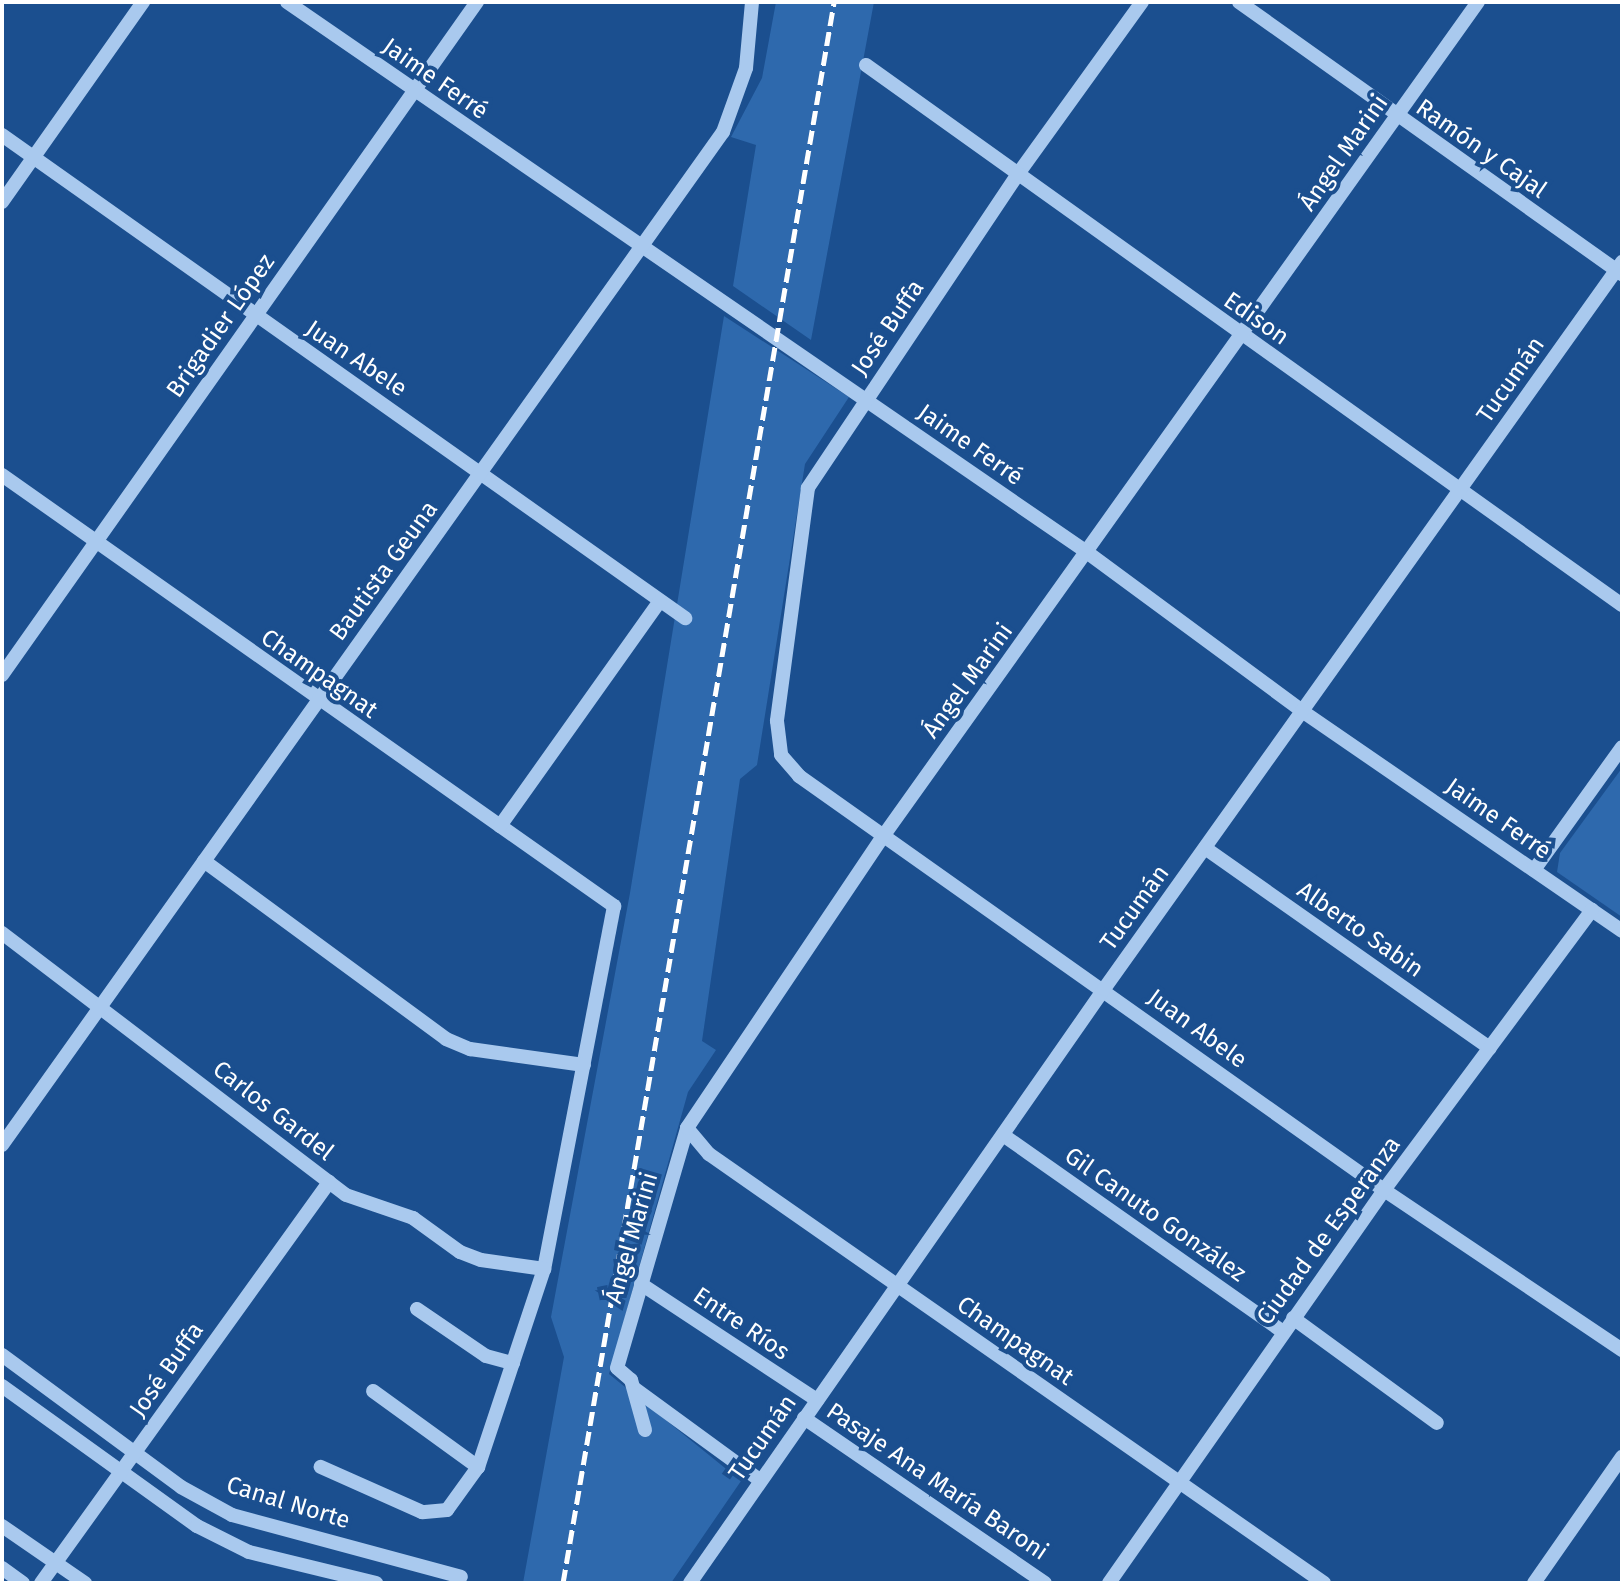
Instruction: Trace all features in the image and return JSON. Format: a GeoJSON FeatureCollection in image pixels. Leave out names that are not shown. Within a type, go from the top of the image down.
{"type":"FeatureCollection","features":[{"type":"Feature","properties":{"kind":"street"},"geometry":{"type":"LineString","coordinates":[[2,202],[143,2]]}},
{"type":"Feature","properties":{"kind":"street","name":"Jaime Ferré"},"geometry":{"type":"LineString","coordinates":[[287,2],[638,248],[1088,553],[1302,711],[1622,931]]}},
{"type":"Feature","properties":{"kind":"street","name":"Brigadier López"},"geometry":{"type":"LineString","coordinates":[[2,675],[477,2]]}},
{"type":"Feature","properties":{"kind":"street","name":"Bautista Geuna"},"geometry":{"type":"LineString","coordinates":[[2,1145],[102,1008],[479,470],[723,132],[746,68],[752,2]]}},
{"type":"Feature","properties":{"kind":"street","name":"José Buffa"},"geometry":{"type":"LineString","coordinates":[[777,721],[808,488],[1018,174],[1142,2]]}},
{"type":"Feature","properties":{"kind":"street","name":"Ramón y Cajal"},"geometry":{"type":"LineString","coordinates":[[1239,2],[1397,116],[1620,269]]}},
{"type":"Feature","properties":{"kind":"street","name":"Ángel Marini"},"geometry":{"type":"LineString","coordinates":[[645,1430],[635,1389],[617,1368],[687,1128],[884,835],[1478,2]]}},
{"type":"Feature","properties":{"kind":"street","name":"Edison"},"geometry":{"type":"LineString","coordinates":[[866,65],[1241,336],[1622,605]]}},
{"type":"Feature","properties":{"kind":"street","name":"Juan Abele"},"geometry":{"type":"LineString","coordinates":[[2,135],[685,618]]}},
{"type":"Feature","properties":{"kind":"street","name":"Tucumán"},"geometry":{"type":"LineString","coordinates":[[690,1583],[1104,989],[1620,269]]}},
{"type":"Feature","properties":{"kind":"street","name":"Champagnat"},"geometry":{"type":"LineString","coordinates":[[2,475],[317,700],[614,906],[584,1065]]}},
{"type":"Feature","properties":{"kind":"street"},"geometry":{"type":"LineString","coordinates":[[500,826],[660,601]]}},
{"type":"Feature","properties":{"kind":"street","name":"Juan Abele"},"geometry":{"type":"LineString","coordinates":[[777,721],[781,755],[799,776],[1384,1190],[1622,1350]]}},
{"type":"Feature","properties":{"kind":"street"},"geometry":{"type":"LineString","coordinates":[[1534,870],[1622,747]]}},
{"type":"Feature","properties":{"kind":"street","name":"Alberto Sabin"},"geometry":{"type":"LineString","coordinates":[[1205,848],[1490,1048]]}},
{"type":"Feature","properties":{"kind":"street"},"geometry":{"type":"LineString","coordinates":[[204,861],[446,1039],[470,1049],[584,1065],[544,1269],[478,1467],[447,1510],[422,1512],[321,1467]]}},
{"type":"Feature","properties":{"kind":"street","name":"Ciudad de Esperanza"},"geometry":{"type":"LineString","coordinates":[[1109,1583],[1384,1190],[1592,910]]}},
{"type":"Feature","properties":{"kind":"street","name":"Carlos Gardel"},"geometry":{"type":"LineString","coordinates":[[2,933],[346,1195],[413,1218],[460,1252],[544,1269]]}},
{"type":"Feature","properties":{"kind":"street","name":"Champagnat"},"geometry":{"type":"LineString","coordinates":[[687,1128],[709,1154],[1324,1583]]}},
{"type":"Feature","properties":{"kind":"street","name":"Gil Canuto González"},"geometry":{"type":"LineString","coordinates":[[1003,1135],[1283,1332]]}},
{"type":"Feature","properties":{"kind":"street","name":"José Buffa"},"geometry":{"type":"LineString","coordinates":[[41,1583],[329,1182]]}},
{"type":"Feature","properties":{"kind":"street","name":"Entre Ríos"},"geometry":{"type":"LineString","coordinates":[[641,1284],[817,1400]]}},
{"type":"Feature","properties":{"kind":"street"},"geometry":{"type":"LineString","coordinates":[[417,1309],[486,1356],[513,1363]]}},
{"type":"Feature","properties":{"kind":"street"},"geometry":{"type":"LineString","coordinates":[[1293,1318],[1437,1423]]}},
{"type":"Feature","properties":{"kind":"street","name":"Canal Norte"},"geometry":{"type":"LineString","coordinates":[[2,1355],[181,1487],[232,1515],[461,1577]]}},
{"type":"Feature","properties":{"kind":"street"},"geometry":{"type":"LineString","coordinates":[[2,1386],[197,1526],[249,1552],[376,1583]]}},
{"type":"Feature","properties":{"kind":"street"},"geometry":{"type":"LineString","coordinates":[[635,1389],[760,1480]]}},
{"type":"Feature","properties":{"kind":"street"},"geometry":{"type":"LineString","coordinates":[[373,1391],[478,1467]]}},
{"type":"Feature","properties":{"kind":"street","name":"Pasaje Ana María Baroni"},"geometry":{"type":"LineString","coordinates":[[804,1418],[1045,1583]]}},
{"type":"Feature","properties":{"kind":"street"},"geometry":{"type":"LineString","coordinates":[[1534,1583],[1622,1457]]}},
{"type":"Feature","properties":{"kind":"street"},"geometry":{"type":"LineString","coordinates":[[2,1526],[85,1583]]}},
{"type":"Feature","properties":{"kind":"street"},"geometry":{"type":"LineString","coordinates":[[2,1568],[23,1583]]}},
{"type":"Feature","properties":{"kind":"shaded area"},"geometry":{"type":"Polygon","coordinates":[[[776,2],[874,2],[811,340],[733,286],[756,145],[731,137],[762,78],[776,2]]]}},
{"type":"Feature","properties":{"kind":"shaded area"},"geometry":{"type":"Polygon","coordinates":[[[724,316],[849,397],[805,464],[757,765],[740,779],[702,1041],[716,1050],[688,1092],[609,1374],[741,1481],[671,1583],[523,1583],[564,1357],[551,1317],[630,893],[724,316]]]}},
{"type":"Feature","properties":{"kind":"shaded area"},"geometry":{"type":"Polygon","coordinates":[[[1622,768],[1622,917],[1557,872],[1560,853],[1622,768]]]}},
{"type":"Feature","properties":{"kind":"railway"},"geometry":{"type":"LineString","coordinates":[[563,1583],[834,2]]}}]}
